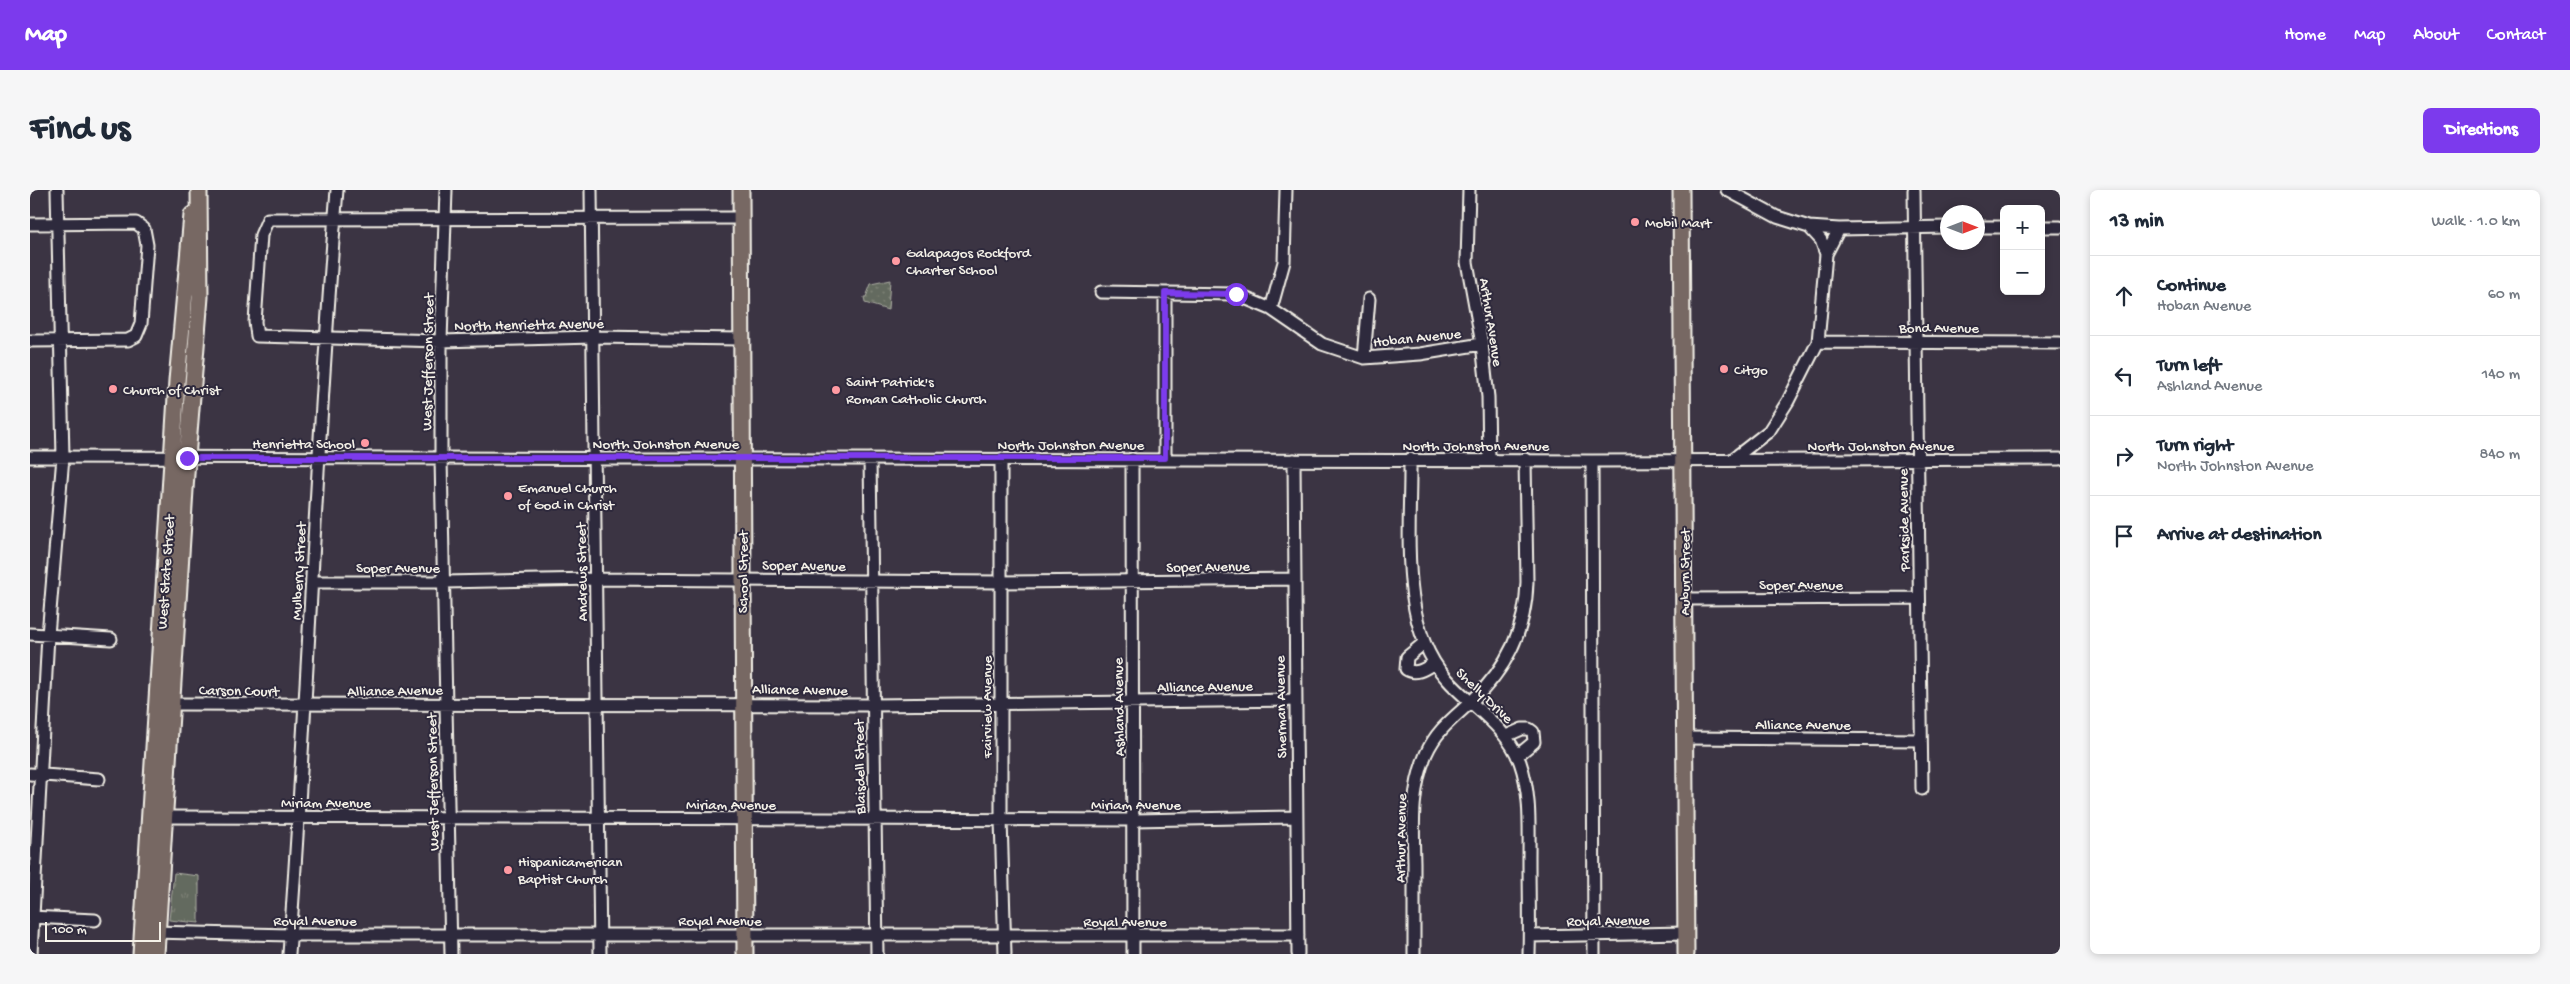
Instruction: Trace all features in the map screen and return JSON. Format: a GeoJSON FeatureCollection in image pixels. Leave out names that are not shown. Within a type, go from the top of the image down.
{"type":"FeatureCollection","features":[{"type":"Feature","properties":{"kind":"main road","name":"School Street"},"geometry":{"type":"LineString","coordinates":[[741,190],[745,954]]}},
{"type":"Feature","properties":{"kind":"main road","name":"Auburn Street"},"geometry":{"type":"LineString","coordinates":[[1681,190],[1686,954]]}},
{"type":"Feature","properties":{"kind":"main road","name":"West State Street"},"geometry":{"type":"LineString","coordinates":[[156,954],[172,704],[180,459],[191,219],[199,191]]}},
{"type":"Feature","properties":{"kind":"main road","name":"West State Street"},"geometry":{"type":"LineString","coordinates":[[141,954],[180,459]]}},
{"type":"Feature","properties":{"kind":"street"},"geometry":{"type":"LineString","coordinates":[[30,954],[42,774],[48,635],[63,457],[57,190]]}},
{"type":"Feature","properties":{"kind":"street","name":"Mulberry Street"},"geometry":{"type":"LineString","coordinates":[[288,954],[299,817],[319,458],[337,190]]}},
{"type":"Feature","properties":{"kind":"street","name":"West Jefferson Street"},"geometry":{"type":"LineString","coordinates":[[446,190],[441,341],[441,458],[451,954]]}},
{"type":"Feature","properties":{"kind":"street","name":"Andrews Street"},"geometry":{"type":"LineString","coordinates":[[591,190],[600,954]]}},
{"type":"Feature","properties":{"kind":"street"},"geometry":{"type":"LineString","coordinates":[[1271,309],[1284,262],[1286,190]]}},
{"type":"Feature","properties":{"kind":"street","name":"Arthur Avenue"},"geometry":{"type":"LineString","coordinates":[[1469,190],[1467,262],[1482,344],[1488,397],[1489,459]]}},
{"type":"Feature","properties":{"kind":"street"},"geometry":{"type":"LineString","coordinates":[[1727,190],[1777,217],[1809,227],[1839,229],[1940,227]]}},
{"type":"Feature","properties":{"kind":"street","name":"Parkside Avenue"},"geometry":{"type":"LineString","coordinates":[[1914,190],[1922,789]]}},
{"type":"Feature","properties":{"kind":"street"},"geometry":{"type":"LineString","coordinates":[[335,220],[740,218]]}},
{"type":"Feature","properties":{"kind":"street","name":"North Henrietta Avenue"},"geometry":{"type":"LineString","coordinates":[[335,220],[268,219],[261,235],[259,256],[255,322],[258,336],[441,341],[593,337],[741,339]]}},
{"type":"Feature","properties":{"kind":"street"},"geometry":{"type":"LineString","coordinates":[[30,224],[136,223],[144,229],[147,245],[141,324],[136,336],[128,340],[30,341]]}},
{"type":"Feature","properties":{"kind":"street"},"geometry":{"type":"LineString","coordinates":[[1809,227],[1821,240],[1826,254]]}},
{"type":"Feature","properties":{"kind":"street"},"geometry":{"type":"LineString","coordinates":[[1985,227],[2000,227]]}},
{"type":"Feature","properties":{"kind":"street"},"geometry":{"type":"LineString","coordinates":[[2045,227],[2060,227]]}},
{"type":"Feature","properties":{"kind":"street"},"geometry":{"type":"LineString","coordinates":[[1734,459],[1769,431],[1788,401],[1818,342],[1826,254],[1839,229]]}},
{"type":"Feature","properties":{"kind":"street","name":"Hoban Avenue"},"geometry":{"type":"LineString","coordinates":[[1101,292],[1236,294],[1271,309],[1322,344],[1364,358],[1420,354],[1482,344]]}},
{"type":"Feature","properties":{"kind":"street"},"geometry":{"type":"LineString","coordinates":[[1165,293],[1165,458]]}},
{"type":"Feature","properties":{"kind":"street"},"geometry":{"type":"LineString","coordinates":[[1364,358],[1369,298]]}},
{"type":"Feature","properties":{"kind":"street","name":"Bond Avenue"},"geometry":{"type":"LineString","coordinates":[[1818,342],[2060,343]]}},
{"type":"Feature","properties":{"kind":"street","name":"North Johnston Avenue"},"geometry":{"type":"LineString","coordinates":[[30,457],[180,459],[594,457],[870,459],[1165,458],[1294,460],[1525,459],[1592,461],[1684,459],[2060,459]]}},
{"type":"Feature","properties":{"kind":"street","name":"Blaisdell Street"},"geometry":{"type":"LineString","coordinates":[[870,459],[877,954]]}},
{"type":"Feature","properties":{"kind":"street","name":"Fairview Avenue"},"geometry":{"type":"LineString","coordinates":[[1001,459],[1001,818],[1004,954]]}},
{"type":"Feature","properties":{"kind":"street","name":"Ashland Avenue"},"geometry":{"type":"LineString","coordinates":[[1132,459],[1133,954]]}},
{"type":"Feature","properties":{"kind":"street","name":"Shelly Drive"},"geometry":{"type":"LineString","coordinates":[[1410,459],[1411,593],[1414,612],[1424,643],[1434,663],[1447,680],[1472,701],[1506,736],[1517,756],[1523,774],[1528,801],[1529,954]]}},
{"type":"Feature","properties":{"kind":"street","name":"Arthur Avenue"},"geometry":{"type":"LineString","coordinates":[[1414,954],[1415,789],[1426,754],[1438,733],[1453,716],[1472,701],[1506,660],[1520,633],[1524,620],[1527,582],[1525,459]]}},
{"type":"Feature","properties":{"kind":"street","name":"Sherman Avenue"},"geometry":{"type":"LineString","coordinates":[[1294,460],[1298,954]]}},
{"type":"Feature","properties":{"kind":"street"},"geometry":{"type":"LineString","coordinates":[[1592,461],[1594,954]]}},
{"type":"Feature","properties":{"kind":"street","name":"Soper Avenue"},"geometry":{"type":"LineString","coordinates":[[313,582],[596,579],[1131,582],[1294,579]]}},
{"type":"Feature","properties":{"kind":"street","name":"Soper Avenue"},"geometry":{"type":"LineString","coordinates":[[1684,599],[1919,598]]}},
{"type":"Feature","properties":{"kind":"street"},"geometry":{"type":"LineString","coordinates":[[30,634],[111,639]]}},
{"type":"Feature","properties":{"kind":"street"},"geometry":{"type":"LineString","coordinates":[[1424,643],[1407,657],[1406,669],[1409,672],[1418,671],[1434,663]]}},
{"type":"Feature","properties":{"kind":"street","name":"Alliance Avenue"},"geometry":{"type":"LineString","coordinates":[[306,706],[596,703],[873,705],[1295,700]]}},
{"type":"Feature","properties":{"kind":"street","name":"Carson Court"},"geometry":{"type":"LineString","coordinates":[[172,704],[306,706]]}},
{"type":"Feature","properties":{"kind":"street"},"geometry":{"type":"LineString","coordinates":[[1506,736],[1526,728],[1533,732],[1534,742],[1517,756]]}},
{"type":"Feature","properties":{"kind":"street","name":"Alliance Avenue"},"geometry":{"type":"LineString","coordinates":[[1686,738],[1920,740]]}},
{"type":"Feature","properties":{"kind":"street"},"geometry":{"type":"LineString","coordinates":[[30,774],[100,779]]}},
{"type":"Feature","properties":{"kind":"street","name":"Miriam Avenue"},"geometry":{"type":"LineString","coordinates":[[165,817],[744,820],[1001,818],[1134,820],[1296,817]]}},
{"type":"Feature","properties":{"kind":"street"},"geometry":{"type":"LineString","coordinates":[[32,917],[95,920]]}},
{"type":"Feature","properties":{"kind":"street","name":"Royal Avenue"},"geometry":{"type":"LineString","coordinates":[[142,932],[290,935],[1133,936],[1298,934]]}},
{"type":"Feature","properties":{"kind":"street","name":"Royal Avenue"},"geometry":{"type":"LineString","coordinates":[[1530,936],[1686,933]]}},
{"type":"Feature","properties":{"kind":"green space"},"geometry":{"type":"Polygon","coordinates":[[[890,280],[888,310],[865,303],[864,297],[866,297],[871,284],[890,280]]]}},
{"type":"Feature","properties":{"kind":"green space"},"geometry":{"type":"Polygon","coordinates":[[[174,873],[199,876],[199,923],[169,920],[174,873]]]}},
{"type":"Feature","properties":{"kind":"place","name":"Mobil Mart"},"geometry":{"type":"Point","coordinates":[1635,222]}},
{"type":"Feature","properties":{"kind":"place","name":"Galapagos Rockford Charter School"},"geometry":{"type":"Point","coordinates":[896,261]}},
{"type":"Feature","properties":{"kind":"place","name":"Citgo"},"geometry":{"type":"Point","coordinates":[1724,369]}},
{"type":"Feature","properties":{"kind":"place","name":"Church of Christ"},"geometry":{"type":"Point","coordinates":[113,389]}},
{"type":"Feature","properties":{"kind":"place","name":"Saint Patrick's Roman Catholic Church"},"geometry":{"type":"Point","coordinates":[836,390]}},
{"type":"Feature","properties":{"kind":"place","name":"Henrietta School"},"geometry":{"type":"Point","coordinates":[365,443]}},
{"type":"Feature","properties":{"kind":"place","name":"Emanuel Church of God in Christ"},"geometry":{"type":"Point","coordinates":[508,496]}},
{"type":"Feature","properties":{"kind":"place","name":"Hispanicamerican Baptist Church"},"geometry":{"type":"Point","coordinates":[508,870]}},
{"type":"Feature","properties":{"kind":"route"},"geometry":{"type":"LineString","coordinates":[[187,458],[1165,458],[1165,293],[1236,294]]}}]}
